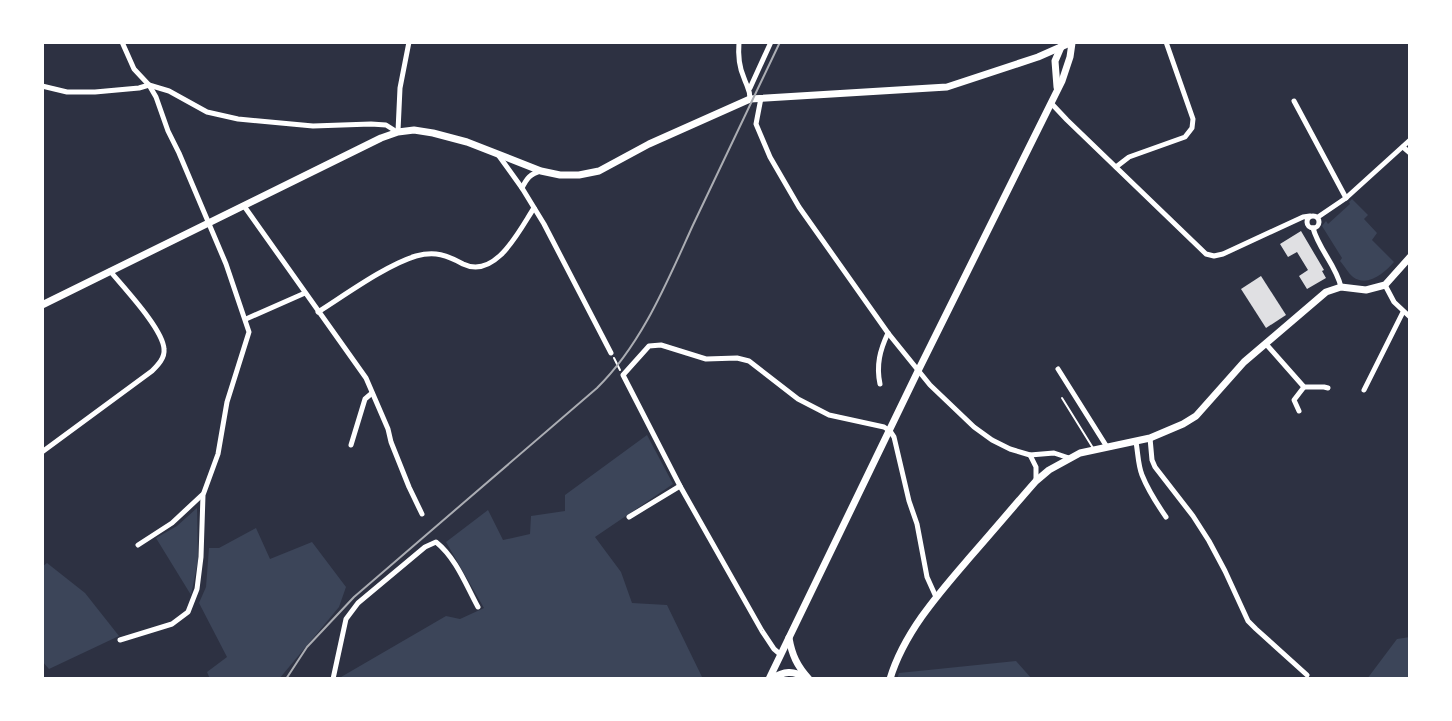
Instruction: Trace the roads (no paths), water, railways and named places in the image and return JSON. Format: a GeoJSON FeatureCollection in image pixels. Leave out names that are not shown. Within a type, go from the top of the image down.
{"type":"FeatureCollection","features":[{"type":"Feature","properties":{"kind":"main road"},"geometry":{"type":"LineString","coordinates":[[42,305],[398,132],[414,130],[433,133],[467,142],[541,171],[579,175],[599,171],[649,144],[750,99],[947,87],[1072,45]]}},
{"type":"Feature","properties":{"kind":"main road"},"geometry":{"type":"LineString","coordinates":[[1043,56],[1056,55],[1072,45]]}},
{"type":"Feature","properties":{"kind":"main road"},"geometry":{"type":"LineString","coordinates":[[770,679],[1051,103],[1066,70],[1072,45]]}},
{"type":"Feature","properties":{"kind":"main road"},"geometry":{"type":"LineString","coordinates":[[1058,88],[1055,68],[1056,55],[1061,47]]}},
{"type":"Feature","properties":{"kind":"main road"},"geometry":{"type":"LineString","coordinates":[[1056,55],[1066,70]]}},
{"type":"Feature","properties":{"kind":"main road"},"geometry":{"type":"LineString","coordinates":[[1043,56],[1055,68]]}},
{"type":"Feature","properties":{"kind":"main road"},"geometry":{"type":"LineString","coordinates":[[890,679],[913,632],[936,597],[1036,481],[1049,470],[1069,458],[1094,449],[1136,442],[1183,424],[1207,406],[1244,362],[1326,292],[1341,287],[1366,290],[1385,285],[1410,257]]}},
{"type":"Feature","properties":{"kind":"main road"},"geometry":{"type":"LineString","coordinates":[[789,638],[794,659],[808,679]]}},
{"type":"Feature","properties":{"kind":"main road"},"geometry":{"type":"LineString","coordinates":[[781,655],[799,668]]}},
{"type":"Feature","properties":{"kind":"main road"},"geometry":{"type":"LineString","coordinates":[[781,655],[783,666],[808,679]]}},
{"type":"Feature","properties":{"kind":"main road"},"geometry":{"type":"LineString","coordinates":[[770,679],[790,671]]}},
{"type":"Feature","properties":{"kind":"street"},"geometry":{"type":"LineString","coordinates":[[120,640],[172,624],[188,612],[197,589],[203,495],[218,454],[227,402],[249,332],[226,264],[156,97],[134,69],[122,42]]}},
{"type":"Feature","properties":{"kind":"street"},"geometry":{"type":"LineString","coordinates":[[398,132],[397,112],[409,42]]}},
{"type":"Feature","properties":{"kind":"street"},"geometry":{"type":"LineString","coordinates":[[739,42],[738,56],[744,80],[750,89]]}},
{"type":"Feature","properties":{"kind":"street"},"geometry":{"type":"LineString","coordinates":[[750,99],[750,89],[771,42]]}},
{"type":"Feature","properties":{"kind":"street"},"geometry":{"type":"LineString","coordinates":[[1116,167],[1129,157],[1185,137],[1192,128],[1191,113],[1166,42]]}},
{"type":"Feature","properties":{"kind":"street"},"geometry":{"type":"LineString","coordinates":[[42,86],[67,92],[95,92],[149,85],[169,91],[207,112],[238,119],[313,126],[386,125],[398,132]]}},
{"type":"Feature","properties":{"kind":"street"},"geometry":{"type":"LineString","coordinates":[[761,98],[756,124],[770,157],[799,207],[918,371],[974,427],[992,440],[1030,455],[1054,453],[1069,458]]}},
{"type":"Feature","properties":{"kind":"street"},"geometry":{"type":"LineString","coordinates":[[1294,101],[1346,198]]}},
{"type":"Feature","properties":{"kind":"street"},"geometry":{"type":"LineString","coordinates":[[1051,103],[1206,254],[1214,256],[1303,217],[1318,217],[1346,198],[1410,140]]}},
{"type":"Feature","properties":{"kind":"street"},"geometry":{"type":"LineString","coordinates":[[1403,147],[1410,153]]}},
{"type":"Feature","properties":{"kind":"street"},"geometry":{"type":"LineString","coordinates":[[499,155],[534,208],[611,353]]}},
{"type":"Feature","properties":{"kind":"street"},"geometry":{"type":"LineString","coordinates":[[522,188],[528,178],[541,171]]}},
{"type":"Feature","properties":{"kind":"street"},"geometry":{"type":"LineString","coordinates":[[243,205],[366,378],[422,514]]}},
{"type":"Feature","properties":{"kind":"street"},"geometry":{"type":"LineString","coordinates":[[318,312],[414,257],[443,254],[467,266],[481,268],[490,264],[505,250],[534,208]]}},
{"type":"Feature","properties":{"kind":"street"},"geometry":{"type":"LineString","coordinates":[[1310,216],[1307,221],[1336,270],[1341,287]]}},
{"type":"Feature","properties":{"kind":"street"},"geometry":{"type":"LineString","coordinates":[[1289,224],[1317,227],[1320,223],[1318,217]]}},
{"type":"Feature","properties":{"kind":"street"},"geometry":{"type":"LineString","coordinates":[[42,452],[152,371],[161,361],[164,349],[152,322],[110,271]]}},
{"type":"Feature","properties":{"kind":"street"},"geometry":{"type":"LineString","coordinates":[[1385,285],[1394,302],[1410,317]]}},
{"type":"Feature","properties":{"kind":"street"},"geometry":{"type":"LineString","coordinates":[[246,319],[305,293]]}},
{"type":"Feature","properties":{"kind":"street"},"geometry":{"type":"LineString","coordinates":[[1364,390],[1403,312]]}},
{"type":"Feature","properties":{"kind":"street"},"geometry":{"type":"LineString","coordinates":[[880,384],[880,350],[888,333]]}},
{"type":"Feature","properties":{"kind":"street"},"geometry":{"type":"LineString","coordinates":[[1265,343],[1304,387],[1328,388]]}},
{"type":"Feature","properties":{"kind":"street"},"geometry":{"type":"LineString","coordinates":[[781,655],[762,631],[680,486],[623,375],[649,346],[655,344],[706,359],[737,358],[749,361],[798,399],[829,415],[890,431],[917,524],[927,577],[936,597]]}},
{"type":"Feature","properties":{"kind":"street"},"geometry":{"type":"LineString","coordinates":[[1058,369],[1107,447]]}},
{"type":"Feature","properties":{"kind":"street"},"geometry":{"type":"LineString","coordinates":[[1299,411],[1294,400],[1304,387]]}},
{"type":"Feature","properties":{"kind":"street"},"geometry":{"type":"LineString","coordinates":[[351,445],[365,399],[372,393]]}},
{"type":"Feature","properties":{"kind":"street"},"geometry":{"type":"LineString","coordinates":[[1150,438],[1155,467],[1209,541],[1248,621],[1307,675]]}},
{"type":"Feature","properties":{"kind":"street"},"geometry":{"type":"LineString","coordinates":[[1136,442],[1143,477],[1166,517]]}},
{"type":"Feature","properties":{"kind":"street"},"geometry":{"type":"LineString","coordinates":[[1030,455],[1036,467],[1036,481]]}},
{"type":"Feature","properties":{"kind":"street"},"geometry":{"type":"LineString","coordinates":[[629,517],[680,486]]}},
{"type":"Feature","properties":{"kind":"street"},"geometry":{"type":"LineString","coordinates":[[138,545],[172,523],[203,495]]}},
{"type":"Feature","properties":{"kind":"street"},"geometry":{"type":"LineString","coordinates":[[333,679],[346,619],[358,603],[425,547],[436,542],[445,549],[478,607]]}},
{"type":"Feature","properties":{"kind":"lane"},"geometry":{"type":"LineString","coordinates":[[1062,398],[1094,449]]}},
{"type":"Feature","properties":{"kind":"railway"},"geometry":{"type":"LineString","coordinates":[[286,679],[307,647],[354,597],[613,371],[640,332],[663,290],[780,42]]}}]}
